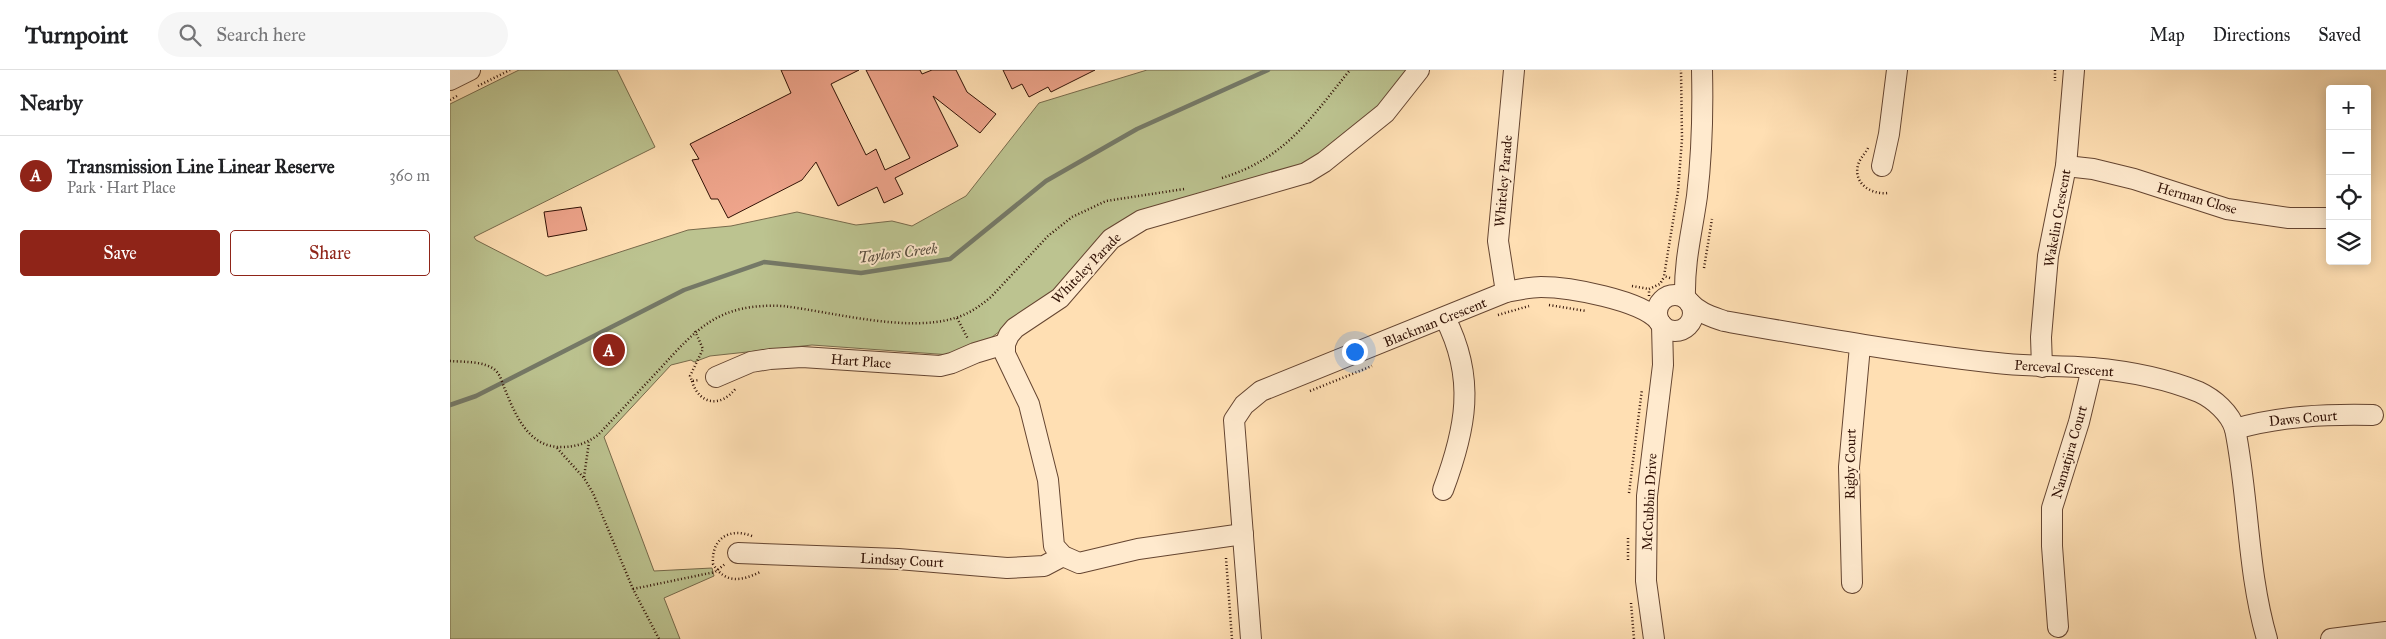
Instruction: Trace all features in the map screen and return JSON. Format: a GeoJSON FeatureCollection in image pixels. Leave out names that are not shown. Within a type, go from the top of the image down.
{"type":"FeatureCollection","features":[{"type":"Feature","properties":{"kind":"street"},"geometry":{"type":"LineString","coordinates":[[450,80],[470,70]]}},
{"type":"Feature","properties":{"kind":"street","name":"Whiteley Parade"},"geometry":{"type":"LineString","coordinates":[[1005,344],[1015,328],[1060,298],[1099,251],[1126,228],[1142,220],[1306,173],[1324,162],[1385,113],[1419,70]]}},
{"type":"Feature","properties":{"kind":"street","name":"Whiteley Parade"},"geometry":{"type":"LineString","coordinates":[[1506,292],[1498,241],[1514,70]]}},
{"type":"Feature","properties":{"kind":"street"},"geometry":{"type":"LineString","coordinates":[[1660,323],[1670,330],[1684,329],[1693,318],[1672,297],[1685,266],[1701,159],[1704,117],[1702,70]]}},
{"type":"Feature","properties":{"kind":"street"},"geometry":{"type":"LineString","coordinates":[[1882,166],[1889,134],[1896,70]]}},
{"type":"Feature","properties":{"kind":"street","name":"Wakelin Crescent"},"geometry":{"type":"LineString","coordinates":[[2042,367],[2041,337],[2048,256],[2066,166],[2074,70]]}},
{"type":"Feature","properties":{"kind":"street","name":"Herman Close"},"geometry":{"type":"LineString","coordinates":[[2066,166],[2093,169],[2134,179],[2227,209],[2289,218],[2326,218]]}},
{"type":"Feature","properties":{"kind":"street","name":"Blackman Crescent"},"geometry":{"type":"LineString","coordinates":[[1251,639],[1234,535],[1234,420],[1244,405],[1261,391],[1506,292],[1527,288],[1552,288],[1632,295],[1655,303],[1672,297]]}},
{"type":"Feature","properties":{"kind":"street","name":"Blackman Crescent"},"geometry":{"type":"LineString","coordinates":[[1632,295],[1660,323]]}},
{"type":"Feature","properties":{"kind":"street","name":"Perceval Crescent"},"geometry":{"type":"LineString","coordinates":[[1672,297],[1706,315],[1724,321],[1860,346],[2042,367],[2092,368],[2145,378],[2199,392],[2223,409],[2233,422],[2235,429],[2248,518],[2254,578],[2267,639]]}},
{"type":"Feature","properties":{"kind":"street","name":"McCubbin Drive"},"geometry":{"type":"LineString","coordinates":[[1654,639],[1646,581],[1647,496],[1663,365],[1658,311],[1672,297]]}},
{"type":"Feature","properties":{"kind":"street"},"geometry":{"type":"LineString","coordinates":[[1443,490],[1461,434],[1466,393],[1459,348],[1445,318]]}},
{"type":"Feature","properties":{"kind":"street","name":"Perceval Crescent"},"geometry":{"type":"LineString","coordinates":[[1684,329],[1696,324],[1724,321]]}},
{"type":"Feature","properties":{"kind":"street","name":"McCubbin Drive"},"geometry":{"type":"LineString","coordinates":[[1663,365],[1670,346],[1684,329]]}},
{"type":"Feature","properties":{"kind":"street"},"geometry":{"type":"LineString","coordinates":[[1005,344],[1005,354],[1029,404],[1048,480],[1053,540],[1063,556],[1078,563],[1138,549],[1234,535]]}},
{"type":"Feature","properties":{"kind":"street","name":"Hart Place"},"geometry":{"type":"LineString","coordinates":[[716,377],[751,362],[770,358],[802,357],[940,366],[1005,344]]}},
{"type":"Feature","properties":{"kind":"street","name":"Rigby Court"},"geometry":{"type":"LineString","coordinates":[[1852,583],[1849,467],[1860,346]]}},
{"type":"Feature","properties":{"kind":"street","name":"Namatjira Court"},"geometry":{"type":"LineString","coordinates":[[2058,627],[2052,546],[2052,508],[2080,422],[2092,368]]}},
{"type":"Feature","properties":{"kind":"street","name":"Daws Court"},"geometry":{"type":"LineString","coordinates":[[2235,429],[2284,418],[2340,414],[2373,415]]}},
{"type":"Feature","properties":{"kind":"street","name":"Lindsay Court"},"geometry":{"type":"LineString","coordinates":[[738,553],[898,559],[1007,568],[1044,566],[1063,556]]}},
{"type":"Feature","properties":{"kind":"street"},"geometry":{"type":"LineString","coordinates":[[2332,639],[2386,632]]}},
{"type":"Feature","properties":{"kind":"path"},"geometry":{"type":"LineString","coordinates":[[1214,181],[1250,169],[1280,150],[1350,70]]}},
{"type":"Feature","properties":{"kind":"path"},"geometry":{"type":"LineString","coordinates":[[2055,70],[2055,86]]}},
{"type":"Feature","properties":{"kind":"path"},"geometry":{"type":"LineString","coordinates":[[556,448],[589,442],[598,435],[695,331],[727,313],[763,305],[908,323],[944,321],[957,318],[981,305],[991,297],[1048,236],[1072,217],[1106,200],[1146,196],[1190,188]]}},
{"type":"Feature","properties":{"kind":"path"},"geometry":{"type":"LineString","coordinates":[[1632,295],[1672,297]]}},
{"type":"Feature","properties":{"kind":"path"},"geometry":{"type":"LineString","coordinates":[[1546,305],[1588,311]]}},
{"type":"Feature","properties":{"kind":"path"},"geometry":{"type":"LineString","coordinates":[[1496,316],[1532,306]]}},
{"type":"Feature","properties":{"kind":"path"},"geometry":{"type":"LineString","coordinates":[[957,318],[975,353]]}},
{"type":"Feature","properties":{"kind":"path"},"geometry":{"type":"LineString","coordinates":[[695,331],[703,349],[690,376],[698,394],[715,402],[723,401],[740,384]]}},
{"type":"Feature","properties":{"kind":"path"},"geometry":{"type":"LineString","coordinates":[[450,361],[493,368],[498,374],[527,432],[541,442],[556,448],[584,478],[605,520],[633,589],[659,639]]}},
{"type":"Feature","properties":{"kind":"path"},"geometry":{"type":"LineString","coordinates":[[1302,394],[1378,364]]}},
{"type":"Feature","properties":{"kind":"path"},"geometry":{"type":"LineString","coordinates":[[692,381],[716,377]]}},
{"type":"Feature","properties":{"kind":"path"},"geometry":{"type":"LineString","coordinates":[[584,478],[589,442]]}},
{"type":"Feature","properties":{"kind":"path"},"geometry":{"type":"LineString","coordinates":[[759,540],[738,531],[730,532],[722,538],[712,555],[713,564],[725,577],[742,580],[762,571]]}},
{"type":"Feature","properties":{"kind":"path"},"geometry":{"type":"LineString","coordinates":[[1232,639],[1234,535]]}},
{"type":"Feature","properties":{"kind":"path"},"geometry":{"type":"LineString","coordinates":[[633,589],[717,570],[738,553]]}},
{"type":"Feature","properties":{"kind":"green space"},"geometry":{"type":"Polygon","coordinates":[[[519,70],[617,70],[655,147],[474,237],[476,240],[546,276],[688,230],[731,226],[797,212],[856,225],[892,221],[912,226],[966,196],[1039,103],[1147,70],[1410,70],[1379,109],[1310,163],[1137,214],[1063,284],[984,343],[951,355],[812,345],[710,356],[694,362],[691,360],[671,365],[604,437],[654,571],[712,568],[714,576],[664,598],[680,639],[450,639],[450,104],[519,70]]]}},
{"type":"Feature","properties":{"kind":"building"},"geometry":{"type":"Polygon","coordinates":[[[781,70],[859,70],[831,84],[866,155],[876,149],[885,170],[910,158],[866,70],[920,70],[922,74],[932,70],[956,70],[967,92],[996,114],[980,133],[933,96],[958,146],[895,178],[903,194],[884,203],[877,187],[838,206],[816,162],[802,180],[728,218],[718,199],[711,199],[692,160],[699,159],[690,144],[791,93],[781,70]]]}},
{"type":"Feature","properties":{"kind":"building"},"geometry":{"type":"Polygon","coordinates":[[[1003,70],[1095,70],[1051,92],[1048,87],[1029,97],[1022,84],[1012,89],[1003,70]]]}},
{"type":"Feature","properties":{"kind":"building"},"geometry":{"type":"Polygon","coordinates":[[[581,207],[587,230],[548,237],[544,212],[581,207]]]}},
{"type":"Feature","properties":{"kind":"waterway","name":"Taylors Creek"},"geometry":{"type":"LineString","coordinates":[[450,405],[476,396],[684,290],[764,262],[861,273],[950,259],[1046,181],[1137,129],[1268,70]]}},
{"type":"Feature","properties":{"kind":"place","name":"Transmission Line Linear Reserve"},"geometry":{"type":"Point","coordinates":[609,350]}}]}
